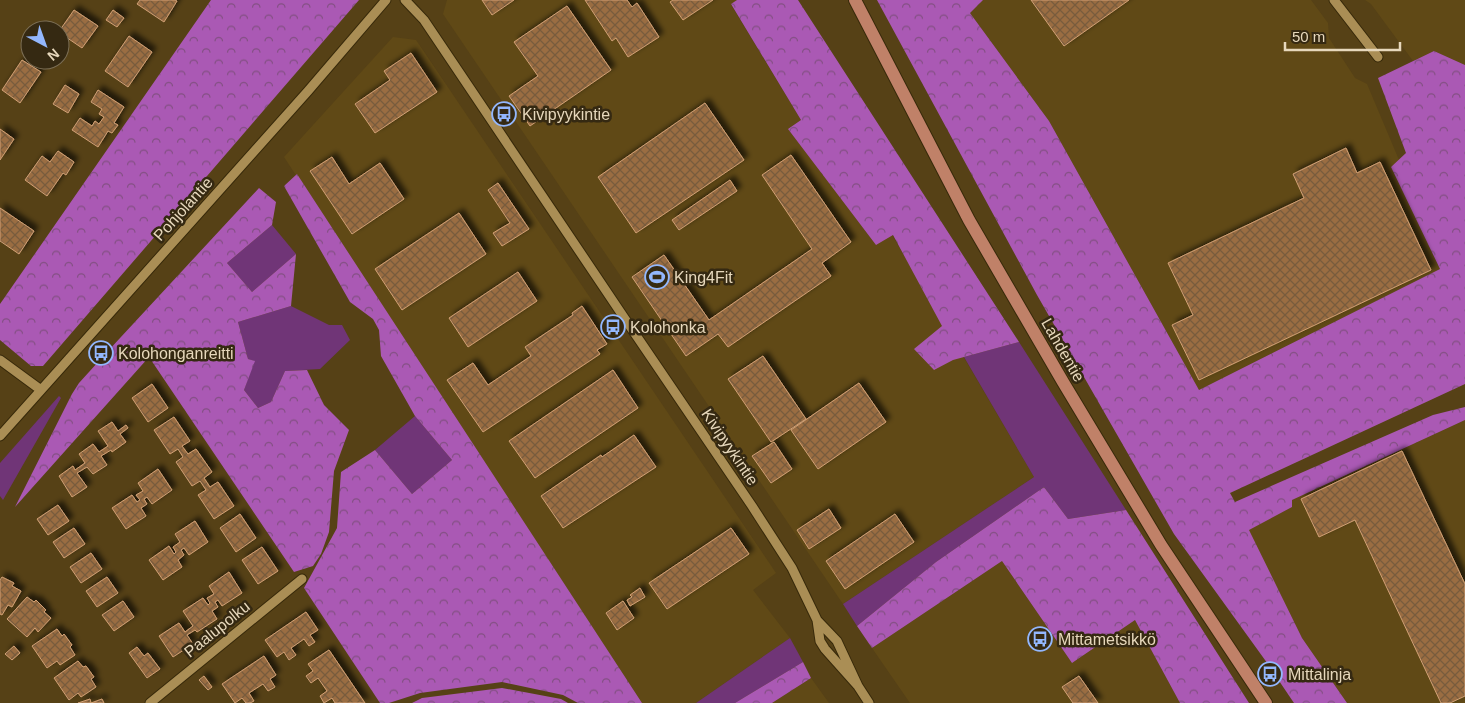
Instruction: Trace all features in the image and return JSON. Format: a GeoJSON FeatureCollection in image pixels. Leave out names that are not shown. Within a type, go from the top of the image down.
{"type":"FeatureCollection","features":[{"type":"Feature","properties":{"kind":"main road","name":"Lahdentie"},"geometry":{"type":"LineString","coordinates":[[855,0],[969,220],[1063,382],[1161,545],[1266,703]]}},
{"type":"Feature","properties":{"kind":"street","name":"Pohjolantie"},"geometry":{"type":"LineString","coordinates":[[0,436],[308,91],[386,0]]}},
{"type":"Feature","properties":{"kind":"street","name":"Kivipyykintie"},"geometry":{"type":"LineString","coordinates":[[405,0],[424,20],[752,506],[792,568],[817,620],[820,641],[824,649],[858,686]]}},
{"type":"Feature","properties":{"kind":"street"},"geometry":{"type":"LineString","coordinates":[[1334,0],[1378,57]]}},
{"type":"Feature","properties":{"kind":"street"},"geometry":{"type":"LineString","coordinates":[[0,360],[41,390]]}},
{"type":"Feature","properties":{"kind":"street","name":"Paalupolku"},"geometry":{"type":"LineString","coordinates":[[150,703],[302,579]]}},
{"type":"Feature","properties":{"kind":"street","name":"Kivipyykintie"},"geometry":{"type":"LineString","coordinates":[[817,620],[837,641],[858,686]]}},
{"type":"Feature","properties":{"kind":"street"},"geometry":{"type":"LineString","coordinates":[[858,686],[869,703]]}},
{"type":"Feature","properties":{"kind":"shaded area"},"geometry":{"type":"Polygon","coordinates":[[[447,0],[737,0],[731,5],[801,120],[788,129],[876,245],[892,235],[1034,477],[843,604],[443,14],[447,0]]]}},
{"type":"Feature","properties":{"kind":"shaded area"},"geometry":{"type":"Polygon","coordinates":[[[983,0],[1311,0],[1328,23],[1329,38],[1355,78],[1367,84],[1399,160],[1391,167],[1440,269],[1199,390],[1049,121],[970,13],[983,0]]]}},
{"type":"Feature","properties":{"kind":"shaded area"},"geometry":{"type":"Polygon","coordinates":[[[1365,0],[1465,0],[1465,65],[1434,51],[1413,61],[1371,4],[1365,0]]]}},
{"type":"Feature","properties":{"kind":"shaded area"},"geometry":{"type":"Polygon","coordinates":[[[393,37],[416,40],[776,573],[753,590],[790,638],[696,703],[642,703],[284,157],[393,37]]]}},
{"type":"Feature","properties":{"kind":"shaded area"},"geometry":{"type":"Polygon","coordinates":[[[272,225],[296,254],[252,292],[227,263],[272,225]]]}},
{"type":"Feature","properties":{"kind":"shaded area"},"geometry":{"type":"Polygon","coordinates":[[[291,306],[329,325],[342,325],[350,340],[320,369],[285,371],[271,402],[258,408],[244,390],[254,361],[248,359],[238,322],[291,306]]]}},
{"type":"Feature","properties":{"kind":"shaded area"},"geometry":{"type":"Polygon","coordinates":[[[1019,342],[1126,510],[1068,519],[1044,487],[936,562],[857,626],[843,604],[1034,477],[964,357],[1019,342]]]}},
{"type":"Feature","properties":{"kind":"shaded area"},"geometry":{"type":"Polygon","coordinates":[[[59,396],[61,398],[3,500],[0,496],[0,463],[59,396]]]}},
{"type":"Feature","properties":{"kind":"shaded area"},"geometry":{"type":"Polygon","coordinates":[[[415,416],[452,460],[412,494],[375,450],[415,416]]]}},
{"type":"Feature","properties":{"kind":"shaded area"},"geometry":{"type":"Polygon","coordinates":[[[1465,420],[1465,703],[1347,703],[1302,638],[1248,530],[1292,507],[1292,500],[1465,420]]]}},
{"type":"Feature","properties":{"kind":"shaded area"},"geometry":{"type":"Polygon","coordinates":[[[1002,561],[1072,663],[1135,620],[1180,703],[910,703],[872,648],[1002,561]]]}},
{"type":"Feature","properties":{"kind":"shaded area"},"geometry":{"type":"Polygon","coordinates":[[[790,638],[803,662],[735,703],[696,703],[790,638]]]}},
{"type":"Feature","properties":{"kind":"shaded area"},"geometry":{"type":"Polygon","coordinates":[[[811,678],[829,703],[772,703],[811,678]]]}},
{"type":"Feature","properties":{"kind":"green space"},"geometry":{"type":"Polygon","coordinates":[[[211,0],[359,0],[43,366],[31,366],[0,340],[0,304],[211,0]]]}},
{"type":"Feature","properties":{"kind":"green space"},"geometry":{"type":"Polygon","coordinates":[[[737,0],[798,0],[1019,342],[953,360],[934,370],[914,349],[942,326],[893,235],[876,245],[788,129],[801,120],[731,4],[737,0]]]}},
{"type":"Feature","properties":{"kind":"green space"},"geometry":{"type":"Polygon","coordinates":[[[877,0],[983,0],[970,13],[1049,121],[1199,390],[1440,269],[1391,167],[1406,153],[1378,78],[1434,51],[1465,65],[1465,384],[1230,493],[1235,502],[1433,415],[1465,407],[1465,420],[1292,500],[1292,507],[1249,530],[1302,638],[1347,703],[1294,703],[1174,534],[1037,295],[877,0]]]}},
{"type":"Feature","properties":{"kind":"green space"},"geometry":{"type":"Polygon","coordinates":[[[297,174],[642,703],[578,703],[563,695],[502,682],[420,693],[389,703],[380,703],[304,588],[337,528],[341,472],[375,450],[412,494],[452,460],[415,416],[381,356],[379,330],[373,319],[350,302],[284,186],[297,174]]]}},
{"type":"Feature","properties":{"kind":"green space"},"geometry":{"type":"Polygon","coordinates":[[[259,188],[276,202],[272,225],[227,263],[252,292],[296,254],[291,306],[238,322],[248,359],[255,361],[244,390],[258,408],[271,402],[285,371],[307,370],[324,405],[349,430],[334,471],[329,532],[321,554],[313,566],[294,572],[149,357],[15,507],[79,383],[99,361],[103,364],[111,355],[108,351],[259,188]]]}},
{"type":"Feature","properties":{"kind":"green space"},"geometry":{"type":"Polygon","coordinates":[[[1044,487],[1068,519],[1126,510],[1249,703],[1180,703],[1135,620],[1072,663],[1002,561],[872,648],[857,626],[936,562],[1044,487]]]}},
{"type":"Feature","properties":{"kind":"green space"},"geometry":{"type":"Polygon","coordinates":[[[803,662],[811,678],[772,703],[735,703],[803,662]]]}},
{"type":"Feature","properties":{"kind":"green space"},"geometry":{"type":"Polygon","coordinates":[[[502,688],[561,699],[568,703],[412,703],[422,698],[502,688]]]}},
{"type":"Feature","properties":{"kind":"building"},"geometry":{"type":"Polygon","coordinates":[[[140,0],[177,1],[164,22],[137,4],[140,0]]]}},
{"type":"Feature","properties":{"kind":"building"},"geometry":{"type":"Polygon","coordinates":[[[482,0],[514,0],[492,15],[482,0]]]}},
{"type":"Feature","properties":{"kind":"building"},"geometry":{"type":"Polygon","coordinates":[[[585,0],[627,0],[632,7],[637,3],[659,37],[628,57],[616,38],[612,41],[585,0]]]}},
{"type":"Feature","properties":{"kind":"building"},"geometry":{"type":"Polygon","coordinates":[[[673,0],[713,0],[683,20],[670,2],[673,0]]]}},
{"type":"Feature","properties":{"kind":"building"},"geometry":{"type":"Polygon","coordinates":[[[1031,0],[1129,0],[1064,46],[1031,0]]]}},
{"type":"Feature","properties":{"kind":"building"},"geometry":{"type":"Polygon","coordinates":[[[567,6],[611,70],[530,126],[509,96],[538,76],[514,42],[567,6]]]}},
{"type":"Feature","properties":{"kind":"building"},"geometry":{"type":"Polygon","coordinates":[[[74,10],[98,26],[82,48],[70,40],[70,20],[67,20],[74,10]]]}},
{"type":"Feature","properties":{"kind":"building"},"geometry":{"type":"Polygon","coordinates":[[[113,10],[124,18],[117,27],[106,20],[113,10]]]}},
{"type":"Feature","properties":{"kind":"building"},"geometry":{"type":"Polygon","coordinates":[[[129,36],[152,52],[128,87],[105,71],[129,36]]]}},
{"type":"Feature","properties":{"kind":"building"},"geometry":{"type":"Polygon","coordinates":[[[411,53],[437,92],[375,133],[355,104],[390,80],[384,71],[411,53]]]}},
{"type":"Feature","properties":{"kind":"building"},"geometry":{"type":"Polygon","coordinates":[[[20,63],[20,70],[38,70],[41,72],[20,103],[2,90],[20,63]]]}},
{"type":"Feature","properties":{"kind":"building"},"geometry":{"type":"Polygon","coordinates":[[[65,85],[79,94],[68,113],[53,104],[65,85]]]}},
{"type":"Feature","properties":{"kind":"building"},"geometry":{"type":"Polygon","coordinates":[[[98,90],[124,107],[114,123],[118,125],[112,133],[108,131],[98,147],[72,130],[80,118],[92,126],[95,121],[99,124],[104,117],[99,114],[102,109],[91,102],[98,90]]]}},
{"type":"Feature","properties":{"kind":"building"},"geometry":{"type":"Polygon","coordinates":[[[705,103],[744,160],[636,233],[598,177],[705,103]]]}},
{"type":"Feature","properties":{"kind":"building"},"geometry":{"type":"Polygon","coordinates":[[[0,129],[14,139],[0,160],[0,129]]]}},
{"type":"Feature","properties":{"kind":"building"},"geometry":{"type":"Polygon","coordinates":[[[1346,148],[1357,173],[1380,162],[1431,270],[1199,380],[1172,325],[1193,315],[1168,263],[1304,198],[1293,174],[1346,148]]]}},
{"type":"Feature","properties":{"kind":"building"},"geometry":{"type":"Polygon","coordinates":[[[58,151],[74,162],[66,175],[63,173],[47,196],[25,180],[42,156],[50,162],[58,151]]]}},
{"type":"Feature","properties":{"kind":"building"},"geometry":{"type":"Polygon","coordinates":[[[791,155],[851,242],[822,263],[831,276],[728,347],[718,334],[686,356],[632,277],[664,255],[709,320],[812,249],[762,175],[791,155]]]}},
{"type":"Feature","properties":{"kind":"building"},"geometry":{"type":"Polygon","coordinates":[[[332,157],[349,184],[380,163],[404,199],[352,234],[310,171],[332,157]]]}},
{"type":"Feature","properties":{"kind":"building"},"geometry":{"type":"Polygon","coordinates":[[[730,180],[737,191],[679,230],[672,220],[730,180]]]}},
{"type":"Feature","properties":{"kind":"building"},"geometry":{"type":"Polygon","coordinates":[[[498,183],[529,229],[502,246],[493,233],[510,223],[488,190],[498,183]]]}},
{"type":"Feature","properties":{"kind":"building"},"geometry":{"type":"Polygon","coordinates":[[[0,208],[34,231],[19,254],[0,241],[0,208]]]}},
{"type":"Feature","properties":{"kind":"building"},"geometry":{"type":"Polygon","coordinates":[[[459,213],[486,254],[402,310],[375,269],[459,213]]]}},
{"type":"Feature","properties":{"kind":"building"},"geometry":{"type":"Polygon","coordinates":[[[518,272],[537,301],[468,347],[449,318],[518,272]]]}},
{"type":"Feature","properties":{"kind":"building"},"geometry":{"type":"Polygon","coordinates":[[[582,306],[607,344],[597,350],[600,354],[483,432],[447,380],[473,363],[488,385],[531,356],[525,347],[573,315],[572,313],[582,306]]]}},
{"type":"Feature","properties":{"kind":"building"},"geometry":{"type":"Polygon","coordinates":[[[106,352],[110,355],[103,362],[99,359],[106,352]]]}},
{"type":"Feature","properties":{"kind":"building"},"geometry":{"type":"Polygon","coordinates":[[[763,356],[806,419],[771,442],[728,379],[763,356]]]}},
{"type":"Feature","properties":{"kind":"building"},"geometry":{"type":"Polygon","coordinates":[[[613,370],[638,408],[535,478],[509,441],[613,370]]]}},
{"type":"Feature","properties":{"kind":"building"},"geometry":{"type":"Polygon","coordinates":[[[859,383],[886,422],[818,469],[791,430],[859,383]]]}},
{"type":"Feature","properties":{"kind":"building"},"geometry":{"type":"Polygon","coordinates":[[[152,384],[168,408],[148,422],[132,398],[152,384]]]}},
{"type":"Feature","properties":{"kind":"building"},"geometry":{"type":"Polygon","coordinates":[[[174,417],[190,441],[182,446],[188,454],[196,449],[212,472],[204,478],[210,487],[218,482],[234,506],[214,519],[198,495],[206,490],[200,481],[192,486],[176,462],[183,457],[178,449],[170,454],[154,430],[174,417]]]}},
{"type":"Feature","properties":{"kind":"building"},"geometry":{"type":"Polygon","coordinates":[[[112,422],[118,431],[126,425],[128,428],[120,434],[126,442],[112,452],[111,450],[101,456],[107,465],[93,474],[87,467],[77,473],[87,487],[72,497],[59,476],[73,466],[75,470],[85,463],[79,454],[93,444],[99,452],[108,446],[98,431],[112,422]]]}},
{"type":"Feature","properties":{"kind":"building"},"geometry":{"type":"Polygon","coordinates":[[[634,435],[656,467],[563,528],[541,496],[634,435]]]}},
{"type":"Feature","properties":{"kind":"building"},"geometry":{"type":"Polygon","coordinates":[[[774,442],[792,469],[771,483],[752,456],[774,442]]]}},
{"type":"Feature","properties":{"kind":"building"},"geometry":{"type":"Polygon","coordinates":[[[1402,451],[1465,584],[1465,696],[1450,703],[1441,703],[1355,520],[1319,537],[1301,499],[1402,451]]]}},
{"type":"Feature","properties":{"kind":"building"},"geometry":{"type":"Polygon","coordinates":[[[158,469],[172,490],[152,504],[147,497],[144,499],[147,504],[141,508],[146,516],[126,529],[112,508],[132,495],[137,502],[140,500],[136,495],[143,491],[138,483],[158,469]]]}},
{"type":"Feature","properties":{"kind":"building"},"geometry":{"type":"Polygon","coordinates":[[[58,505],[69,521],[48,535],[37,519],[58,505]]]}},
{"type":"Feature","properties":{"kind":"building"},"geometry":{"type":"Polygon","coordinates":[[[829,509],[841,528],[809,549],[797,530],[829,509]]]}},
{"type":"Feature","properties":{"kind":"building"},"geometry":{"type":"Polygon","coordinates":[[[240,514],[256,538],[236,552],[220,528],[240,514]]]}},
{"type":"Feature","properties":{"kind":"building"},"geometry":{"type":"Polygon","coordinates":[[[895,514],[914,542],[845,589],[826,561],[895,514]]]}},
{"type":"Feature","properties":{"kind":"building"},"geometry":{"type":"Polygon","coordinates":[[[195,521],[208,542],[189,555],[184,548],[181,550],[184,555],[178,560],[182,567],[163,580],[149,560],[169,546],[174,554],[176,552],[173,547],[180,542],[175,534],[195,521]]]}},
{"type":"Feature","properties":{"kind":"building"},"geometry":{"type":"Polygon","coordinates":[[[74,528],[85,544],[64,558],[53,542],[74,528]]]}},
{"type":"Feature","properties":{"kind":"building"},"geometry":{"type":"Polygon","coordinates":[[[731,528],[749,554],[667,609],[649,583],[731,528]]]}},
{"type":"Feature","properties":{"kind":"building"},"geometry":{"type":"Polygon","coordinates":[[[262,547],[278,571],[258,584],[242,560],[262,547]]]}},
{"type":"Feature","properties":{"kind":"building"},"geometry":{"type":"Polygon","coordinates":[[[91,553],[102,569],[81,583],[70,567],[91,553]]]}},
{"type":"Feature","properties":{"kind":"building"},"geometry":{"type":"Polygon","coordinates":[[[229,572],[242,593],[222,606],[218,600],[215,602],[218,607],[212,611],[217,619],[197,632],[195,630],[187,635],[193,644],[173,657],[159,636],[179,623],[185,632],[193,626],[183,611],[203,598],[208,605],[210,603],[207,598],[214,594],[209,586],[229,572]]]}},
{"type":"Feature","properties":{"kind":"building"},"geometry":{"type":"Polygon","coordinates":[[[2,577],[14,583],[12,586],[21,591],[12,607],[8,605],[2,615],[0,614],[0,580],[2,577]]]}},
{"type":"Feature","properties":{"kind":"building"},"geometry":{"type":"Polygon","coordinates":[[[107,577],[118,593],[97,607],[86,591],[107,577]]]}},
{"type":"Feature","properties":{"kind":"building"},"geometry":{"type":"Polygon","coordinates":[[[640,588],[645,597],[630,606],[627,600],[632,597],[630,595],[640,588]]]}},
{"type":"Feature","properties":{"kind":"building"},"geometry":{"type":"Polygon","coordinates":[[[27,597],[34,602],[36,600],[46,610],[44,612],[51,618],[38,632],[35,628],[27,637],[7,619],[27,597]]]}},
{"type":"Feature","properties":{"kind":"building"},"geometry":{"type":"Polygon","coordinates":[[[123,601],[134,617],[114,631],[102,615],[123,601]]]}},
{"type":"Feature","properties":{"kind":"building"},"geometry":{"type":"Polygon","coordinates":[[[623,601],[634,618],[617,630],[606,613],[623,601]]]}},
{"type":"Feature","properties":{"kind":"building"},"geometry":{"type":"Polygon","coordinates":[[[306,612],[318,630],[310,635],[315,642],[309,646],[304,639],[291,648],[296,655],[289,660],[284,652],[277,657],[265,640],[306,612]]]}},
{"type":"Feature","properties":{"kind":"building"},"geometry":{"type":"Polygon","coordinates":[[[57,629],[62,636],[64,634],[72,645],[70,647],[75,655],[60,665],[57,661],[47,668],[32,646],[57,629]]]}},
{"type":"Feature","properties":{"kind":"building"},"geometry":{"type":"Polygon","coordinates":[[[14,646],[20,653],[12,660],[5,654],[14,646]]]}},
{"type":"Feature","properties":{"kind":"building"},"geometry":{"type":"Polygon","coordinates":[[[137,647],[144,656],[148,653],[160,669],[147,678],[129,653],[137,647]]]}},
{"type":"Feature","properties":{"kind":"building"},"geometry":{"type":"Polygon","coordinates":[[[329,650],[365,703],[335,703],[332,698],[324,703],[320,696],[327,691],[318,678],[311,683],[306,676],[313,671],[308,664],[329,650]]]}},
{"type":"Feature","properties":{"kind":"building"},"geometry":{"type":"Polygon","coordinates":[[[264,656],[276,675],[270,679],[275,687],[268,691],[263,684],[249,693],[254,701],[246,703],[242,698],[235,703],[222,684],[264,656]]]}},
{"type":"Feature","properties":{"kind":"building"},"geometry":{"type":"Polygon","coordinates":[[[78,661],[83,667],[86,666],[94,677],[91,679],[96,687],[81,697],[78,693],[69,700],[54,678],[78,661]]]}},
{"type":"Feature","properties":{"kind":"building"},"geometry":{"type":"Polygon","coordinates":[[[204,676],[212,687],[208,690],[199,680],[204,676]]]}},
{"type":"Feature","properties":{"kind":"building"},"geometry":{"type":"Polygon","coordinates":[[[1079,676],[1098,703],[1073,703],[1062,687],[1079,676]]]}},
{"type":"Feature","properties":{"kind":"building"},"geometry":{"type":"Polygon","coordinates":[[[90,699],[91,703],[78,703],[90,699]]]}},
{"type":"Feature","properties":{"kind":"building"},"geometry":{"type":"Polygon","coordinates":[[[102,699],[104,703],[91,703],[102,699]]]}},
{"type":"Feature","properties":{"kind":"place","name":"Kivipyykintie"},"geometry":{"type":"Point","coordinates":[504,114]}},
{"type":"Feature","properties":{"kind":"place","name":"King4Fit"},"geometry":{"type":"Point","coordinates":[657,277]}},
{"type":"Feature","properties":{"kind":"place","name":"Kolohonka"},"geometry":{"type":"Point","coordinates":[613,327]}},
{"type":"Feature","properties":{"kind":"place","name":"Kolohonganreitti"},"geometry":{"type":"Point","coordinates":[101,353]}},
{"type":"Feature","properties":{"kind":"place","name":"Mittametsikkö"},"geometry":{"type":"Point","coordinates":[1040,639]}},
{"type":"Feature","properties":{"kind":"place","name":"Mittalinja"},"geometry":{"type":"Point","coordinates":[1270,674]}}]}
